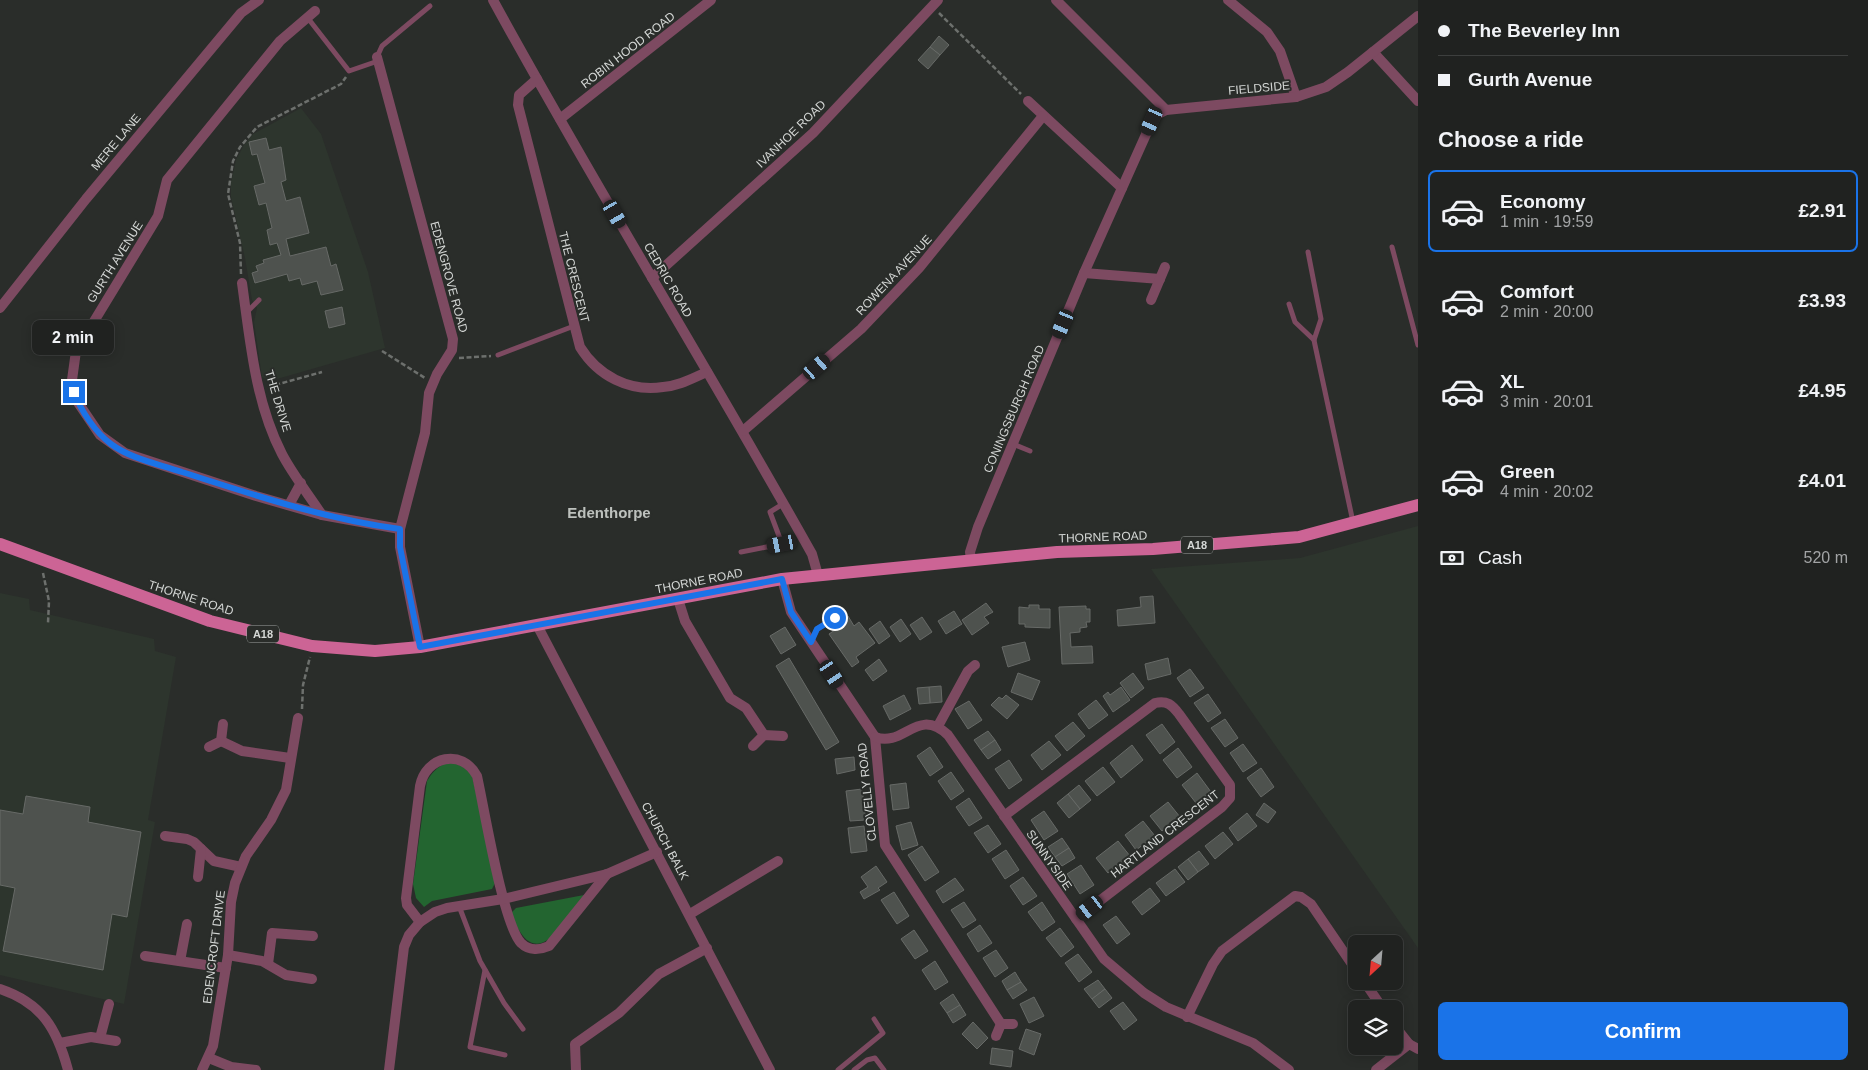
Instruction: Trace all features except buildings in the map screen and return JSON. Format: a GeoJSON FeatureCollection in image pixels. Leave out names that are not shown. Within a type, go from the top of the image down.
{"type":"FeatureCollection","features":[{"type":"Feature","properties":{"kind":"main road","name":"THORNE ROAD"},"geometry":{"type":"LineString","coordinates":[[0,544],[210,621],[312,646],[375,651],[420,647],[782,579],[1057,552],[1153,549],[1299,537],[1418,505]]}},
{"type":"Feature","properties":{"kind":"street","name":"MERE LANE"},"geometry":{"type":"LineString","coordinates":[[0,308],[86,199],[241,13],[259,0]]}},
{"type":"Feature","properties":{"kind":"street","name":"CEDRIC ROAD"},"geometry":{"type":"LineString","coordinates":[[493,0],[560,119],[784,503],[812,554],[818,575]]}},
{"type":"Feature","properties":{"kind":"street"},"geometry":{"type":"LineString","coordinates":[[1056,0],[1166,110]]}},
{"type":"Feature","properties":{"kind":"street"},"geometry":{"type":"LineString","coordinates":[[1228,0],[1267,32],[1280,51],[1296,97]]}},
{"type":"Feature","properties":{"kind":"street","name":"ROBIN HOOD ROAD"},"geometry":{"type":"LineString","coordinates":[[560,119],[708,1]]}},
{"type":"Feature","properties":{"kind":"street","name":"IVANHOE ROAD"},"geometry":{"type":"LineString","coordinates":[[652,278],[813,133],[935,3]]}},
{"type":"Feature","properties":{"kind":"street","name":"GURTH AVENUE"},"geometry":{"type":"LineString","coordinates":[[311,14],[292,29],[264,60],[168,180],[158,216],[76,351],[72,380],[78,404],[100,435],[119,449],[322,515],[400,529]]}},
{"type":"Feature","properties":{"kind":"street","name":"FIELDSIDE"},"geometry":{"type":"LineString","coordinates":[[1166,110],[1296,97],[1326,87],[1348,72],[1418,16]]}},
{"type":"Feature","properties":{"kind":"street"},"geometry":{"type":"LineString","coordinates":[[1372,52],[1418,101]]}},
{"type":"Feature","properties":{"kind":"street","name":"EDENGROVE ROAD"},"geometry":{"type":"LineString","coordinates":[[377,59],[453,340],[452,350],[429,393],[426,433],[400,529],[400,547],[420,647]]}},
{"type":"Feature","properties":{"kind":"street","name":"THE CRESCENT"},"geometry":{"type":"LineString","coordinates":[[537,79],[519,95],[518,105],[580,347],[588,359],[603,373],[616,381],[663,388],[707,372]]}},
{"type":"Feature","properties":{"kind":"street"},"geometry":{"type":"LineString","coordinates":[[1028,101],[1122,188]]}},
{"type":"Feature","properties":{"kind":"street","name":"CONINGSBURGH ROAD"},"geometry":{"type":"LineString","coordinates":[[971,560],[970,552],[978,527],[1084,273],[1152,121],[1158,114],[1166,110]]}},
{"type":"Feature","properties":{"kind":"street","name":"ROWENA AVENUE"},"geometry":{"type":"LineString","coordinates":[[743,431],[861,329],[945,238],[1043,116]]}},
{"type":"Feature","properties":{"kind":"street"},"geometry":{"type":"LineString","coordinates":[[1151,300],[1165,267]]}},
{"type":"Feature","properties":{"kind":"street"},"geometry":{"type":"LineString","coordinates":[[1084,273],[1160,279]]}},
{"type":"Feature","properties":{"kind":"street","name":"THE DRIVE"},"geometry":{"type":"LineString","coordinates":[[242,283],[260,389],[271,428],[282,454],[322,515]]}},
{"type":"Feature","properties":{"kind":"street"},"geometry":{"type":"LineString","coordinates":[[289,505],[301,483]]}},
{"type":"Feature","properties":{"kind":"street","name":"CLOVELLY ROAD"},"geometry":{"type":"LineString","coordinates":[[782,579],[791,612],[875,737],[885,846],[1002,1024]]}},
{"type":"Feature","properties":{"kind":"street"},"geometry":{"type":"LineString","coordinates":[[678,599],[685,621],[730,698],[746,708],[764,736]]}},
{"type":"Feature","properties":{"kind":"street","name":"CHURCH BALK"},"geometry":{"type":"LineString","coordinates":[[537,625],[770,1070]]}},
{"type":"Feature","properties":{"kind":"street"},"geometry":{"type":"LineString","coordinates":[[875,737],[883,740],[892,738],[915,726],[926,724],[938,726],[968,671],[975,665]]}},
{"type":"Feature","properties":{"kind":"street","name":"HARTLAND CRESCENT"},"geometry":{"type":"LineString","coordinates":[[1004,816],[1160,701],[1170,704],[1179,714],[1224,777],[1231,789],[1230,798],[1222,807],[1076,920]]}},
{"type":"Feature","properties":{"kind":"street","name":"EDENCROFT DRIVE"},"geometry":{"type":"LineString","coordinates":[[202,1070],[209,1058],[226,968],[231,902],[241,868],[280,806],[286,790],[298,718]]}},
{"type":"Feature","properties":{"kind":"street"},"geometry":{"type":"LineString","coordinates":[[221,741],[223,724]]}},
{"type":"Feature","properties":{"kind":"street","name":"SUNNYSIDE"},"geometry":{"type":"LineString","coordinates":[[938,726],[948,735],[1104,959],[1144,993],[1187,1017],[1235,1034],[1253,1043],[1289,1070]]}},
{"type":"Feature","properties":{"kind":"street"},"geometry":{"type":"LineString","coordinates":[[753,746],[764,736],[783,736]]}},
{"type":"Feature","properties":{"kind":"street"},"geometry":{"type":"LineString","coordinates":[[209,746],[221,741],[242,751],[290,758]]}},
{"type":"Feature","properties":{"kind":"street"},"geometry":{"type":"LineString","coordinates":[[420,922],[411,912],[406,898],[420,786],[428,769],[444,758],[462,760],[478,776],[503,899],[518,939],[532,948],[544,948],[555,940],[607,874]]}},
{"type":"Feature","properties":{"kind":"street"},"geometry":{"type":"LineString","coordinates":[[165,836],[187,839],[214,861],[241,868]]}},
{"type":"Feature","properties":{"kind":"street"},"geometry":{"type":"LineString","coordinates":[[198,877],[201,849]]}},
{"type":"Feature","properties":{"kind":"street"},"geometry":{"type":"LineString","coordinates":[[389,1070],[404,947],[409,935],[420,922],[434,912],[503,899],[607,874],[657,852]]}},
{"type":"Feature","properties":{"kind":"street"},"geometry":{"type":"LineString","coordinates":[[690,914],[778,861]]}},
{"type":"Feature","properties":{"kind":"street"},"geometry":{"type":"LineString","coordinates":[[1187,1017],[1213,964],[1222,951],[1295,896],[1301,897],[1311,904],[1348,958]]}},
{"type":"Feature","properties":{"kind":"street"},"geometry":{"type":"LineString","coordinates":[[180,961],[187,924]]}},
{"type":"Feature","properties":{"kind":"street"},"geometry":{"type":"LineString","coordinates":[[268,964],[272,933],[313,936]]}},
{"type":"Feature","properties":{"kind":"street"},"geometry":{"type":"LineString","coordinates":[[576,1070],[575,1044],[620,1013],[659,974],[707,948]]}},
{"type":"Feature","properties":{"kind":"street"},"geometry":{"type":"LineString","coordinates":[[228,955],[268,964],[286,976],[312,979]]}},
{"type":"Feature","properties":{"kind":"street"},"geometry":{"type":"LineString","coordinates":[[145,956],[226,968]]}},
{"type":"Feature","properties":{"kind":"street"},"geometry":{"type":"LineString","coordinates":[[0,989],[21,998],[43,1014],[60,1043],[68,1070]]}},
{"type":"Feature","properties":{"kind":"street"},"geometry":{"type":"LineString","coordinates":[[100,1038],[109,1004]]}},
{"type":"Feature","properties":{"kind":"street"},"geometry":{"type":"LineString","coordinates":[[996,1036],[1002,1024],[1013,1024]]}},
{"type":"Feature","properties":{"kind":"street"},"geometry":{"type":"LineString","coordinates":[[1376,1070],[1414,1047],[1403,1035]]}},
{"type":"Feature","properties":{"kind":"street"},"geometry":{"type":"LineString","coordinates":[[60,1043],[80,1038],[100,1038],[116,1041]]}},
{"type":"Feature","properties":{"kind":"street"},"geometry":{"type":"LineString","coordinates":[[209,1058],[232,1067],[256,1070]]}},
{"type":"Feature","properties":{"kind":"lane"},"geometry":{"type":"LineString","coordinates":[[311,14],[351,72],[377,59],[382,46],[430,6]]}},
{"type":"Feature","properties":{"kind":"lane"},"geometry":{"type":"LineString","coordinates":[[1392,247],[1418,344]]}},
{"type":"Feature","properties":{"kind":"lane"},"geometry":{"type":"LineString","coordinates":[[1308,252],[1321,318],[1314,340],[1353,523]]}},
{"type":"Feature","properties":{"kind":"lane"},"geometry":{"type":"LineString","coordinates":[[246,313],[258,300]]}},
{"type":"Feature","properties":{"kind":"lane"},"geometry":{"type":"LineString","coordinates":[[1289,304],[1295,322],[1314,340]]}},
{"type":"Feature","properties":{"kind":"lane"},"geometry":{"type":"LineString","coordinates":[[498,355],[574,326]]}},
{"type":"Feature","properties":{"kind":"lane"},"geometry":{"type":"LineString","coordinates":[[1013,444],[1030,451]]}},
{"type":"Feature","properties":{"kind":"lane"},"geometry":{"type":"LineString","coordinates":[[741,552],[782,544],[770,512],[784,503]]}},
{"type":"Feature","properties":{"kind":"lane"},"geometry":{"type":"LineString","coordinates":[[811,642],[817,629],[835,618]]}},
{"type":"Feature","properties":{"kind":"lane"},"geometry":{"type":"LineString","coordinates":[[459,906],[485,970],[504,1004],[523,1028]]}},
{"type":"Feature","properties":{"kind":"lane"},"geometry":{"type":"LineString","coordinates":[[485,970],[470,1046],[505,1055]]}},
{"type":"Feature","properties":{"kind":"lane"},"geometry":{"type":"LineString","coordinates":[[838,1070],[883,1032],[874,1019]]}},
{"type":"Feature","properties":{"kind":"lane"},"geometry":{"type":"LineString","coordinates":[[854,1070],[867,1060],[875,1058],[884,1070]]}},
{"type":"Feature","properties":{"kind":"path"},"geometry":{"type":"LineString","coordinates":[[935,3],[1028,101]]}},
{"type":"Feature","properties":{"kind":"path"},"geometry":{"type":"LineString","coordinates":[[242,283],[240,243],[228,194],[233,161],[240,147],[257,127],[341,84],[351,72]]}},
{"type":"Feature","properties":{"kind":"path"},"geometry":{"type":"LineString","coordinates":[[382,351],[433,383]]}},
{"type":"Feature","properties":{"kind":"path"},"geometry":{"type":"LineString","coordinates":[[447,359],[498,355]]}},
{"type":"Feature","properties":{"kind":"path"},"geometry":{"type":"LineString","coordinates":[[260,389],[322,372]]}},
{"type":"Feature","properties":{"kind":"path"},"geometry":{"type":"LineString","coordinates":[[41,559],[49,601],[48,623]]}},
{"type":"Feature","properties":{"kind":"path"},"geometry":{"type":"LineString","coordinates":[[298,718],[302,711],[303,686],[312,646]]}},
{"type":"Feature","properties":{"kind":"shaded area"},"geometry":{"type":"Polygon","coordinates":[[[301,108],[321,134],[368,272],[385,348],[270,381],[262,377],[254,322],[257,308],[252,300],[245,258],[231,197],[231,183],[236,160],[244,145],[253,134],[301,108]]]}},
{"type":"Feature","properties":{"kind":"shaded area"},"geometry":{"type":"Polygon","coordinates":[[[1418,526],[1418,948],[1151,569],[1300,558],[1418,526]]]}},
{"type":"Feature","properties":{"kind":"shaded area"},"geometry":{"type":"Polygon","coordinates":[[[0,593],[29,599],[30,610],[154,639],[155,651],[176,657],[148,820],[155,822],[124,1004],[0,975],[0,593]]]}},
{"type":"Feature","properties":{"kind":"green space"},"geometry":{"type":"Polygon","coordinates":[[[450,762],[462,766],[472,775],[496,881],[492,889],[432,901],[424,907],[416,898],[413,884],[427,781],[437,769],[450,762]]]}},
{"type":"Feature","properties":{"kind":"green space"},"geometry":{"type":"Polygon","coordinates":[[[584,895],[557,931],[548,940],[539,944],[529,942],[520,932],[511,913],[516,908],[584,895]]]}},
{"type":"Feature","properties":{"kind":"district","name":"Edenthorpe"},"geometry":{"type":"Point","coordinates":[609,513]}},
{"type":"Feature","properties":{"kind":"route"},"geometry":{"type":"LineString","coordinates":[[74,392],[78,404],[100,435],[125,453],[256,496],[322,515],[362,524],[400,529],[400,547],[420,647],[782,579],[787,604],[811,642],[817,629],[835,618]]}}]}
